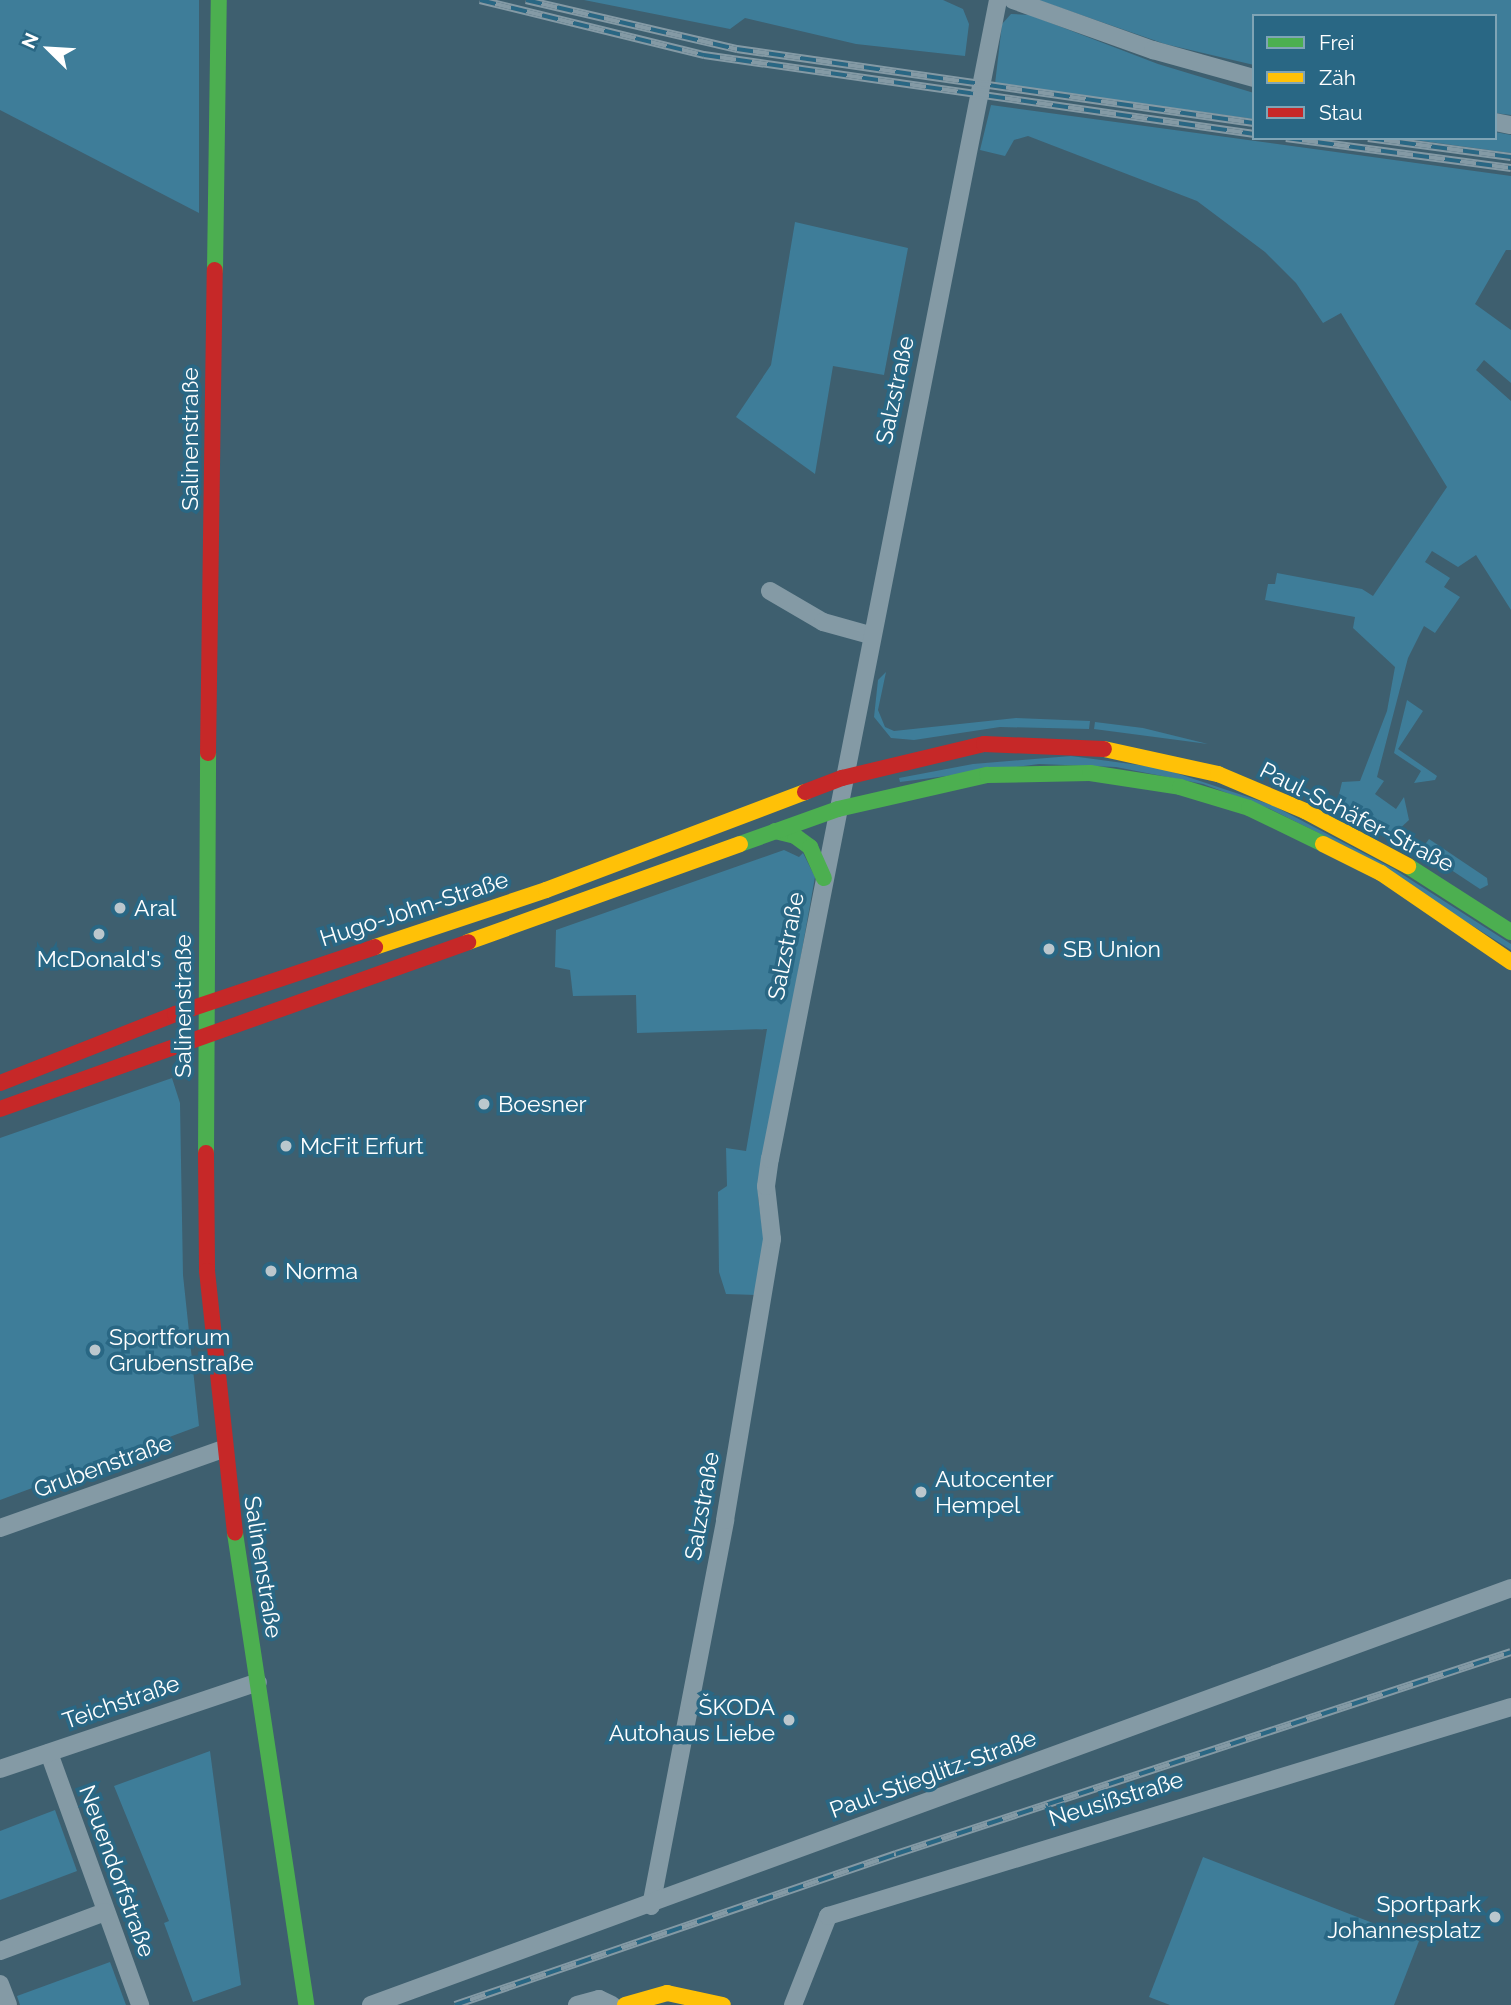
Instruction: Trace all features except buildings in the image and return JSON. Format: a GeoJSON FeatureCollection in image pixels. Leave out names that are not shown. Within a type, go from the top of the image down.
{"type":"FeatureCollection","features":[{"type":"Feature","properties":{"kind":"main road","name":"Salinenstraße"},"geometry":{"type":"LineString","coordinates":[[219,0],[205,1004],[207,1271],[223,1449],[306,2005]]}},
{"type":"Feature","properties":{"kind":"main road","name":"Paul-Schäfer-Straße"},"geometry":{"type":"LineString","coordinates":[[842,778],[984,744],[1028,742],[1137,753],[1186,764],[1305,811],[1398,860],[1511,932]]}},
{"type":"Feature","properties":{"kind":"main road","name":"Paul-Schäfer-Straße"},"geometry":{"type":"LineString","coordinates":[[838,809],[987,775],[1090,773],[1180,787],[1291,825],[1381,873],[1511,962]]}},
{"type":"Feature","properties":{"kind":"main road","name":"Hugo-John-Straße"},"geometry":{"type":"LineString","coordinates":[[0,1083],[205,1004],[546,890],[842,778]]}},
{"type":"Feature","properties":{"kind":"main road","name":"Hugo-John-Straße"},"geometry":{"type":"LineString","coordinates":[[0,1110],[838,809]]}},
{"type":"Feature","properties":{"kind":"main road"},"geometry":{"type":"LineString","coordinates":[[775,831],[795,836],[810,848],[824,878]]}},
{"type":"Feature","properties":{"kind":"main road"},"geometry":{"type":"LineString","coordinates":[[625,2005],[650,1996],[681,1994],[723,2005]]}},
{"type":"Feature","properties":{"kind":"street","name":"Salzstraße"},"geometry":{"type":"LineString","coordinates":[[651,1906],[725,1520],[772,1239],[766,1186],[770,1159],[870,635],[998,0]]}},
{"type":"Feature","properties":{"kind":"street"},"geometry":{"type":"LineString","coordinates":[[1013,0],[1153,50],[1252,77]]}},
{"type":"Feature","properties":{"kind":"street"},"geometry":{"type":"LineString","coordinates":[[770,591],[823,622],[870,635]]}},
{"type":"Feature","properties":{"kind":"street","name":"Grubenstraße"},"geometry":{"type":"LineString","coordinates":[[0,1528],[223,1449]]}},
{"type":"Feature","properties":{"kind":"street","name":"Paul-Stieglitz-Straße"},"geometry":{"type":"LineString","coordinates":[[371,2005],[651,1906],[1511,1588]]}},
{"type":"Feature","properties":{"kind":"street","name":"Teichstraße"},"geometry":{"type":"LineString","coordinates":[[0,1769],[258,1682]]}},
{"type":"Feature","properties":{"kind":"street","name":"Neusißstraße"},"geometry":{"type":"LineString","coordinates":[[793,2005],[828,1916],[1511,1707]]}},
{"type":"Feature","properties":{"kind":"street","name":"Neuendorfstraße"},"geometry":{"type":"LineString","coordinates":[[48,1753],[140,2005]]}},
{"type":"Feature","properties":{"kind":"street"},"geometry":{"type":"LineString","coordinates":[[0,1951],[105,1912]]}},
{"type":"Feature","properties":{"kind":"street"},"geometry":{"type":"LineString","coordinates":[[0,1984],[8,2005]]}},
{"type":"Feature","properties":{"kind":"street"},"geometry":{"type":"LineString","coordinates":[[577,2005],[599,1999],[612,2005]]}},
{"type":"Feature","properties":{"kind":"shaded area"},"geometry":{"type":"Polygon","coordinates":[[[0,0],[199,0],[199,213],[0,110],[0,0]]]}},
{"type":"Feature","properties":{"kind":"shaded area"},"geometry":{"type":"Polygon","coordinates":[[[584,0],[943,0],[963,9],[969,24],[965,56],[856,44],[745,18],[730,29],[584,0]]]}},
{"type":"Feature","properties":{"kind":"shaded area"},"geometry":{"type":"Polygon","coordinates":[[[1038,0],[1511,0],[1511,115],[1497,113],[1497,14],[1252,14],[1252,65],[1165,44],[1038,0]]]}},
{"type":"Feature","properties":{"kind":"shaded area"},"geometry":{"type":"Polygon","coordinates":[[[1011,14],[1030,15],[1158,64],[1252,92],[1252,119],[995,84],[1002,24],[1011,14]]]}},
{"type":"Feature","properties":{"kind":"shaded area"},"geometry":{"type":"Polygon","coordinates":[[[991,105],[1511,176],[1511,250],[1506,250],[1475,304],[1511,330],[1511,383],[1484,360],[1476,370],[1511,401],[1511,610],[1476,555],[1458,567],[1432,551],[1425,562],[1450,578],[1444,587],[1460,597],[1435,633],[1424,626],[1408,658],[1377,777],[1384,781],[1375,794],[1396,809],[1404,797],[1409,820],[1394,834],[1337,803],[1342,782],[1360,781],[1387,711],[1395,667],[1353,628],[1355,617],[1265,600],[1268,584],[1275,584],[1277,573],[1362,589],[1373,596],[1447,487],[1341,313],[1323,323],[1296,283],[1265,252],[1197,201],[1028,136],[1014,140],[1005,156],[980,150],[991,105]]]}},
{"type":"Feature","properties":{"kind":"shaded area"},"geometry":{"type":"Polygon","coordinates":[[[1497,132],[1511,135],[1511,153],[1416,140],[1497,140],[1497,132]]]}},
{"type":"Feature","properties":{"kind":"shaded area"},"geometry":{"type":"Polygon","coordinates":[[[795,222],[908,248],[884,375],[833,366],[815,474],[736,417],[771,365],[795,222]]]}},
{"type":"Feature","properties":{"kind":"shaded area"},"geometry":{"type":"Polygon","coordinates":[[[886,672],[878,710],[885,727],[894,731],[1016,718],[1090,721],[1089,729],[1000,727],[914,740],[891,738],[874,717],[878,680],[886,672]]]}},
{"type":"Feature","properties":{"kind":"shaded area"},"geometry":{"type":"Polygon","coordinates":[[[1407,700],[1423,711],[1398,749],[1437,776],[1435,780],[1414,783],[1421,771],[1394,753],[1407,700]]]}},
{"type":"Feature","properties":{"kind":"shaded area"},"geometry":{"type":"Polygon","coordinates":[[[1095,722],[1143,728],[1208,744],[1094,729],[1095,722]]]}},
{"type":"Feature","properties":{"kind":"shaded area"},"geometry":{"type":"Polygon","coordinates":[[[1071,756],[1161,768],[1272,805],[1394,869],[1511,944],[1511,950],[1349,848],[1270,809],[1203,784],[1116,767],[1039,764],[900,782],[899,778],[973,764],[1071,756]]]}},
{"type":"Feature","properties":{"kind":"shaded area"},"geometry":{"type":"Polygon","coordinates":[[[1429,839],[1487,878],[1488,885],[1480,889],[1421,850],[1429,839]]]}},
{"type":"Feature","properties":{"kind":"shaded area"},"geometry":{"type":"Polygon","coordinates":[[[784,850],[799,857],[803,853],[815,877],[758,1197],[765,1246],[757,1295],[726,1294],[719,1272],[718,1192],[727,1186],[726,1148],[746,1151],[767,1029],[637,1033],[636,995],[573,996],[570,970],[555,967],[556,930],[784,850]]]}},
{"type":"Feature","properties":{"kind":"shaded area","name":"Sportforum Grubenstraße"},"geometry":{"type":"Polygon","coordinates":[[[172,1078],[180,1103],[183,1275],[199,1426],[0,1500],[0,1138],[172,1078]]]}},
{"type":"Feature","properties":{"kind":"shaded area"},"geometry":{"type":"Polygon","coordinates":[[[210,1751],[241,1985],[193,2002],[164,1923],[169,1921],[114,1786],[210,1751]]]}},
{"type":"Feature","properties":{"kind":"shaded area"},"geometry":{"type":"Polygon","coordinates":[[[55,1810],[77,1871],[0,1900],[0,1831],[55,1810]]]}},
{"type":"Feature","properties":{"kind":"shaded area"},"geometry":{"type":"Polygon","coordinates":[[[1203,1857],[1419,1941],[1394,2005],[1170,2005],[1149,1997],[1203,1857]]]}},
{"type":"Feature","properties":{"kind":"shaded area"},"geometry":{"type":"Polygon","coordinates":[[[110,1962],[126,2005],[20,2005],[17,1996],[110,1962]]]}},
{"type":"Feature","properties":{"kind":"railway"},"geometry":{"type":"LineString","coordinates":[[480,0],[704,55],[1252,134]]}},
{"type":"Feature","properties":{"kind":"railway"},"geometry":{"type":"LineString","coordinates":[[526,0],[737,49],[1252,123]]}},
{"type":"Feature","properties":{"kind":"railway"},"geometry":{"type":"LineString","coordinates":[[1301,140],[1511,168]]}},
{"type":"Feature","properties":{"kind":"railway"},"geometry":{"type":"LineString","coordinates":[[1383,140],[1511,157]]}},
{"type":"Feature","properties":{"kind":"railway"},"geometry":{"type":"LineString","coordinates":[[455,2005],[896,1854],[1511,1652]]}},
{"type":"Feature","properties":{"kind":"traffic: fast"},"geometry":{"type":"LineString","coordinates":[[215,270],[219,0]]}},
{"type":"Feature","properties":{"kind":"traffic: fast"},"geometry":{"type":"LineString","coordinates":[[206,1153],[208,753]]}},
{"type":"Feature","properties":{"kind":"traffic: fast"},"geometry":{"type":"LineString","coordinates":[[740,844],[838,809],[987,775],[1090,773],[1180,787],[1249,808],[1323,844]]}},
{"type":"Feature","properties":{"kind":"traffic: fast"},"geometry":{"type":"LineString","coordinates":[[775,831],[795,836],[810,847],[824,878]]}},
{"type":"Feature","properties":{"kind":"traffic: fast"},"geometry":{"type":"LineString","coordinates":[[1408,866],[1511,932]]}},
{"type":"Feature","properties":{"kind":"traffic: fast"},"geometry":{"type":"LineString","coordinates":[[235,1533],[306,2005]]}},
{"type":"Feature","properties":{"kind":"traffic: slow"},"geometry":{"type":"LineString","coordinates":[[1104,749],[1218,774],[1305,811],[1408,866]]}},
{"type":"Feature","properties":{"kind":"traffic: slow"},"geometry":{"type":"LineString","coordinates":[[375,947],[546,890],[805,792]]}},
{"type":"Feature","properties":{"kind":"traffic: slow"},"geometry":{"type":"LineString","coordinates":[[468,942],[740,844]]}},
{"type":"Feature","properties":{"kind":"traffic: slow"},"geometry":{"type":"LineString","coordinates":[[1323,844],[1381,873],[1511,962]]}},
{"type":"Feature","properties":{"kind":"traffic: slow"},"geometry":{"type":"LineString","coordinates":[[625,2005],[667,1993],[723,2005]]}},
{"type":"Feature","properties":{"kind":"traffic: jam"},"geometry":{"type":"LineString","coordinates":[[208,753],[215,270]]}},
{"type":"Feature","properties":{"kind":"traffic: jam"},"geometry":{"type":"LineString","coordinates":[[805,792],[842,778],[984,744],[1104,749]]}},
{"type":"Feature","properties":{"kind":"traffic: jam"},"geometry":{"type":"LineString","coordinates":[[0,1109],[468,942]]}},
{"type":"Feature","properties":{"kind":"traffic: jam"},"geometry":{"type":"LineString","coordinates":[[0,1083],[175,1014],[375,947]]}},
{"type":"Feature","properties":{"kind":"traffic: jam"},"geometry":{"type":"LineString","coordinates":[[206,1153],[207,1271],[235,1533]]}},
{"type":"Feature","properties":{"kind":"place","name":"Aral"},"geometry":{"type":"Point","coordinates":[120,908]}},
{"type":"Feature","properties":{"kind":"place","name":"McDonald's"},"geometry":{"type":"Point","coordinates":[99,934]}},
{"type":"Feature","properties":{"kind":"place","name":"SB Union"},"geometry":{"type":"Point","coordinates":[1049,949]}},
{"type":"Feature","properties":{"kind":"place","name":"Boesner"},"geometry":{"type":"Point","coordinates":[484,1104]}},
{"type":"Feature","properties":{"kind":"place","name":"McFit Erfurt"},"geometry":{"type":"Point","coordinates":[286,1146]}},
{"type":"Feature","properties":{"kind":"place","name":"Norma"},"geometry":{"type":"Point","coordinates":[271,1271]}},
{"type":"Feature","properties":{"kind":"place","name":"Sportforum Grubenstraße"},"geometry":{"type":"Point","coordinates":[95,1350]}},
{"type":"Feature","properties":{"kind":"place","name":"Autocenter Hempel"},"geometry":{"type":"Point","coordinates":[921,1492]}},
{"type":"Feature","properties":{"kind":"place","name":"ŠKODA Autohaus Liebe"},"geometry":{"type":"Point","coordinates":[789,1720]}},
{"type":"Feature","properties":{"kind":"place","name":"Sportpark Johannesplatz"},"geometry":{"type":"Point","coordinates":[1495,1917]}}]}
